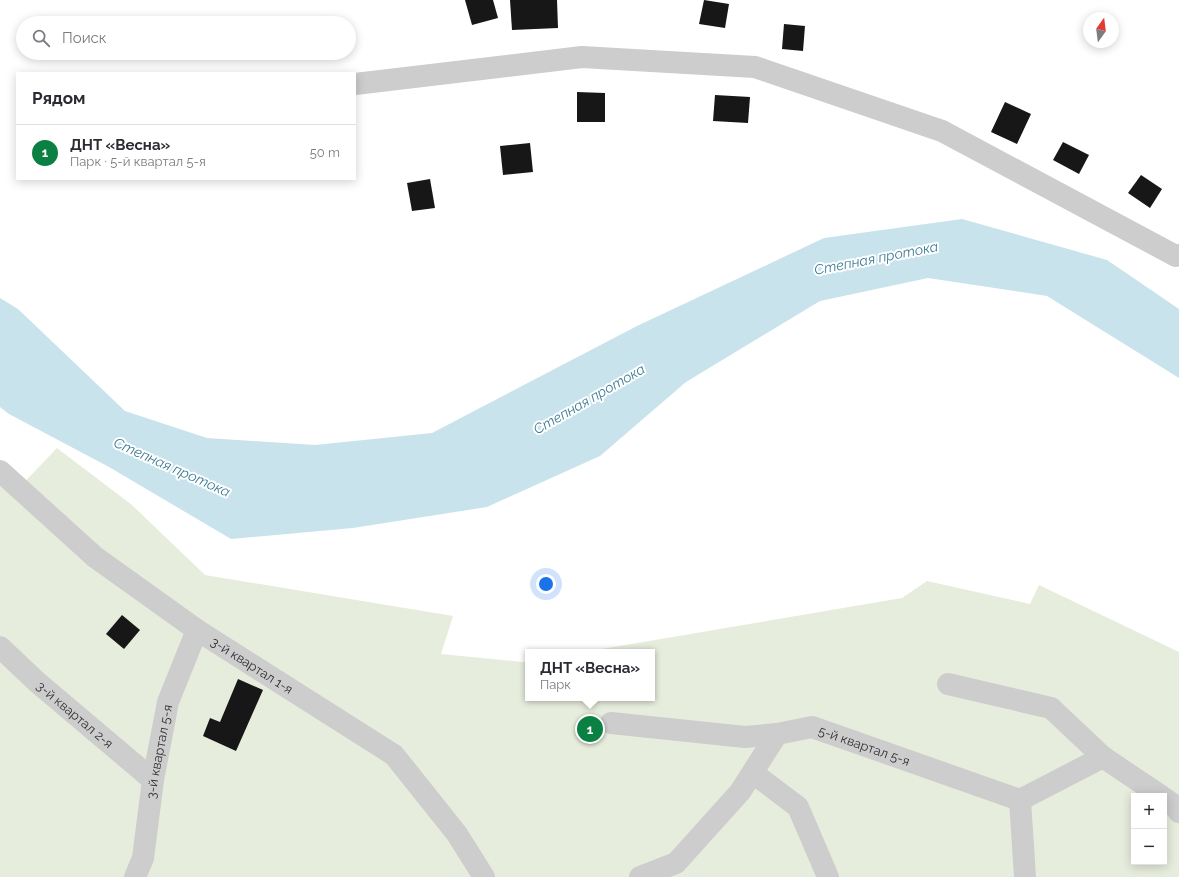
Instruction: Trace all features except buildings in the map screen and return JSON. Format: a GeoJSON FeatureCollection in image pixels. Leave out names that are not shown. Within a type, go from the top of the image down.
{"type":"FeatureCollection","features":[{"type":"Feature","properties":{"kind":"street"},"geometry":{"type":"LineString","coordinates":[[356,84],[582,57],[755,67],[942,131],[1176,256],[1179,255]]}},
{"type":"Feature","properties":{"kind":"street","name":"3-й квартал 1-я"},"geometry":{"type":"LineString","coordinates":[[0,471],[95,557],[197,630],[394,755],[457,834],[484,877]]}},
{"type":"Feature","properties":{"kind":"street","name":"3-й квартал 5-я"},"geometry":{"type":"LineString","coordinates":[[135,877],[143,858],[153,780],[168,702],[197,630]]}},
{"type":"Feature","properties":{"kind":"street","name":"3-й квартал 2-я"},"geometry":{"type":"LineString","coordinates":[[0,647],[37,682],[153,780]]}},
{"type":"Feature","properties":{"kind":"street"},"geometry":{"type":"LineString","coordinates":[[948,684],[1051,708],[1103,757],[1157,793]]}},
{"type":"Feature","properties":{"kind":"street","name":"5-й квартал 5-я"},"geometry":{"type":"LineString","coordinates":[[611,723],[745,737],[777,734],[812,727],[1020,800]]}},
{"type":"Feature","properties":{"kind":"street"},"geometry":{"type":"LineString","coordinates":[[640,877],[676,863],[740,792],[777,734]]}},
{"type":"Feature","properties":{"kind":"street"},"geometry":{"type":"LineString","coordinates":[[1026,877],[1020,800],[1103,757]]}},
{"type":"Feature","properties":{"kind":"street"},"geometry":{"type":"LineString","coordinates":[[752,773],[798,807],[828,877]]}},
{"type":"Feature","properties":{"kind":"street"},"geometry":{"type":"LineString","coordinates":[[1167,800],[1174,805],[1179,812]]}},
{"type":"Feature","properties":{"kind":"green space"},"geometry":{"type":"Polygon","coordinates":[[[57,448],[132,505],[205,575],[453,616],[441,654],[525,662],[525,701],[655,701],[655,649],[602,649],[902,598],[927,581],[1030,604],[1039,585],[1179,652],[1179,877],[0,877],[0,480],[13,494],[57,448]]]}},
{"type":"Feature","properties":{"kind":"water","name":"Степная протока"},"geometry":{"type":"Polygon","coordinates":[[[962,219],[1107,260],[1179,309],[1179,378],[1047,296],[928,278],[820,301],[686,382],[600,456],[487,507],[353,528],[231,539],[109,467],[9,414],[0,407],[0,298],[18,309],[125,411],[207,438],[315,445],[432,433],[637,326],[824,238],[962,219]]]}},
{"type":"Feature","properties":{"kind":"place","name":"ДНТ «Весна»"},"geometry":{"type":"Point","coordinates":[590,729]}}]}
